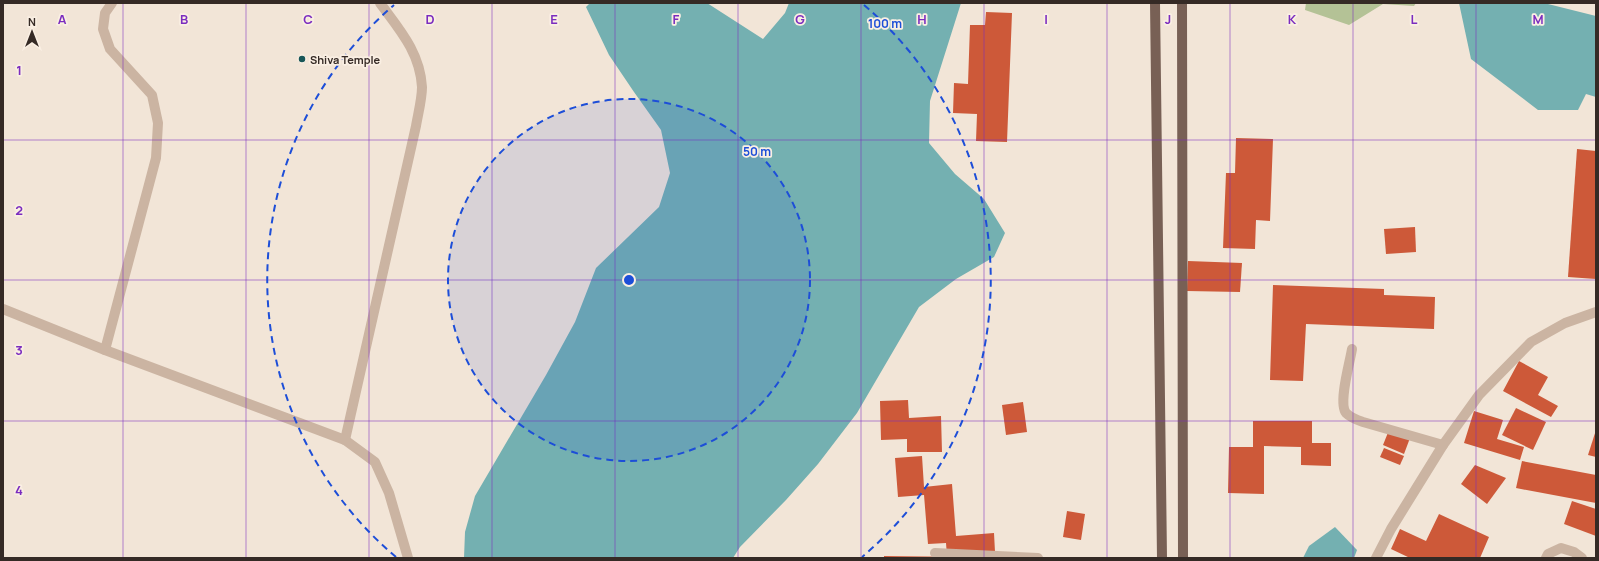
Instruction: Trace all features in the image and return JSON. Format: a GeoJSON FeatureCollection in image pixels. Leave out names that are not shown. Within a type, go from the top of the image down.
{"type":"FeatureCollection","features":[{"type":"Feature","properties":{"kind":"main road"},"geometry":{"type":"LineString","coordinates":[[1155,3],[1162,558]]}},
{"type":"Feature","properties":{"kind":"main road"},"geometry":{"type":"LineString","coordinates":[[1182,3],[1183,558]]}},
{"type":"Feature","properties":{"kind":"street"},"geometry":{"type":"LineString","coordinates":[[105,350],[156,158],[158,123],[152,95],[110,50],[103,29],[106,13],[112,3]]}},
{"type":"Feature","properties":{"kind":"street"},"geometry":{"type":"LineString","coordinates":[[345,440],[416,126],[422,88],[418,60],[406,38],[380,3]]}},
{"type":"Feature","properties":{"kind":"street"},"geometry":{"type":"LineString","coordinates":[[3,309],[105,350],[345,440],[375,462],[389,493],[408,558]]}},
{"type":"Feature","properties":{"kind":"street"},"geometry":{"type":"LineString","coordinates":[[1376,558],[1391,529],[1443,445],[1479,396],[1531,342],[1565,323],[1596,312]]}},
{"type":"Feature","properties":{"kind":"street"},"geometry":{"type":"LineString","coordinates":[[1352,349],[1344,393],[1343,404],[1345,412],[1351,417],[1363,422],[1443,445]]}},
{"type":"Feature","properties":{"kind":"street"},"geometry":{"type":"LineString","coordinates":[[1546,558],[1548,554],[1561,548],[1574,552],[1582,558]]}},
{"type":"Feature","properties":{"kind":"street"},"geometry":{"type":"LineString","coordinates":[[935,553],[1038,558]]}},
{"type":"Feature","properties":{"kind":"green space"},"geometry":{"type":"Polygon","coordinates":[[[1306,3],[1416,3],[1414,6],[1383,4],[1349,25],[1305,10],[1306,3]]]}},
{"type":"Feature","properties":{"kind":"water"},"geometry":{"type":"Polygon","coordinates":[[[590,3],[707,3],[763,39],[785,13],[789,3],[961,3],[930,101],[929,143],[955,174],[984,199],[1005,233],[994,257],[956,279],[919,307],[857,413],[818,464],[786,500],[740,547],[733,558],[464,558],[465,532],[475,496],[546,375],[575,322],[596,268],[659,207],[670,173],[661,130],[609,55],[586,7],[590,3]]]}},
{"type":"Feature","properties":{"kind":"water"},"geometry":{"type":"Polygon","coordinates":[[[1459,3],[1544,3],[1596,16],[1596,97],[1586,94],[1578,110],[1538,110],[1471,59],[1459,3]]]}},
{"type":"Feature","properties":{"kind":"water"},"geometry":{"type":"Polygon","coordinates":[[[1335,527],[1357,550],[1354,558],[1303,558],[1309,546],[1335,527]]]}},
{"type":"Feature","properties":{"kind":"building"},"geometry":{"type":"Polygon","coordinates":[[[986,12],[1012,13],[1007,142],[976,141],[977,114],[953,113],[954,83],[968,84],[970,25],[985,25],[986,12]]]}},
{"type":"Feature","properties":{"kind":"building"},"geometry":{"type":"Polygon","coordinates":[[[1236,138],[1273,139],[1270,221],[1256,220],[1255,249],[1223,248],[1226,173],[1235,173],[1236,138]]]}},
{"type":"Feature","properties":{"kind":"building"},"geometry":{"type":"Polygon","coordinates":[[[1577,149],[1596,151],[1596,279],[1568,277],[1577,149]]]}},
{"type":"Feature","properties":{"kind":"building"},"geometry":{"type":"Polygon","coordinates":[[[1415,227],[1416,252],[1386,254],[1384,229],[1415,227]]]}},
{"type":"Feature","properties":{"kind":"building"},"geometry":{"type":"Polygon","coordinates":[[[1188,261],[1242,263],[1240,292],[1187,291],[1188,261]]]}},
{"type":"Feature","properties":{"kind":"building"},"geometry":{"type":"Polygon","coordinates":[[[1273,285],[1384,289],[1384,295],[1435,297],[1434,329],[1306,324],[1303,381],[1270,380],[1273,285]]]}},
{"type":"Feature","properties":{"kind":"building"},"geometry":{"type":"Polygon","coordinates":[[[1519,361],[1548,377],[1538,395],[1558,406],[1551,417],[1503,391],[1519,361]]]}},
{"type":"Feature","properties":{"kind":"building"},"geometry":{"type":"Polygon","coordinates":[[[908,400],[909,418],[941,416],[942,452],[907,452],[907,439],[881,440],[880,401],[908,400]]]}},
{"type":"Feature","properties":{"kind":"building"},"geometry":{"type":"Polygon","coordinates":[[[1023,402],[1027,432],[1006,435],[1002,405],[1023,402]]]}},
{"type":"Feature","properties":{"kind":"building"},"geometry":{"type":"Polygon","coordinates":[[[1516,408],[1546,422],[1533,450],[1502,435],[1516,408]]]}},
{"type":"Feature","properties":{"kind":"building"},"geometry":{"type":"Polygon","coordinates":[[[1474,411],[1503,420],[1497,439],[1524,447],[1520,460],[1464,443],[1474,411]]]}},
{"type":"Feature","properties":{"kind":"building"},"geometry":{"type":"Polygon","coordinates":[[[1253,421],[1312,421],[1312,443],[1331,443],[1331,466],[1301,465],[1301,447],[1264,446],[1264,494],[1228,493],[1229,447],[1253,447],[1253,421]]]}},
{"type":"Feature","properties":{"kind":"building"},"geometry":{"type":"Polygon","coordinates":[[[1389,430],[1410,438],[1404,454],[1383,445],[1389,430]]]}},
{"type":"Feature","properties":{"kind":"building"},"geometry":{"type":"Polygon","coordinates":[[[1596,430],[1596,457],[1588,455],[1596,430]]]}},
{"type":"Feature","properties":{"kind":"building"},"geometry":{"type":"Polygon","coordinates":[[[1384,448],[1404,456],[1400,465],[1380,457],[1384,448]]]}},
{"type":"Feature","properties":{"kind":"building"},"geometry":{"type":"Polygon","coordinates":[[[922,456],[924,487],[952,484],[956,536],[994,533],[995,552],[947,556],[946,543],[928,544],[924,495],[898,497],[895,458],[922,456]]]}},
{"type":"Feature","properties":{"kind":"building"},"geometry":{"type":"Polygon","coordinates":[[[1522,461],[1596,475],[1596,503],[1516,488],[1522,461]]]}},
{"type":"Feature","properties":{"kind":"building"},"geometry":{"type":"Polygon","coordinates":[[[1475,465],[1506,478],[1487,504],[1461,484],[1475,465]]]}},
{"type":"Feature","properties":{"kind":"building"},"geometry":{"type":"Polygon","coordinates":[[[1572,501],[1596,509],[1596,536],[1564,524],[1572,501]]]}},
{"type":"Feature","properties":{"kind":"building"},"geometry":{"type":"Polygon","coordinates":[[[1067,511],[1085,514],[1081,540],[1063,537],[1067,511]]]}},
{"type":"Feature","properties":{"kind":"building"},"geometry":{"type":"Polygon","coordinates":[[[1439,514],[1489,537],[1480,558],[1410,558],[1391,549],[1400,529],[1426,541],[1439,514]]]}},
{"type":"Feature","properties":{"kind":"building"},"geometry":{"type":"Polygon","coordinates":[[[884,556],[969,557],[969,558],[884,558],[884,556]]]}},
{"type":"Feature","properties":{"kind":"place","name":"Shiva Temple"},"geometry":{"type":"Point","coordinates":[302,59]}}]}
